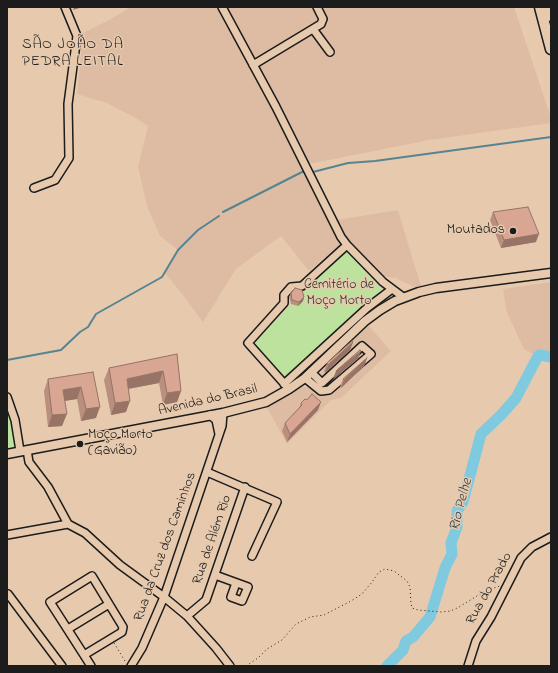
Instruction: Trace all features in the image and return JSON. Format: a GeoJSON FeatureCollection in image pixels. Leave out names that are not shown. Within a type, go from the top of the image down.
{"type":"FeatureCollection","features":[{"type":"Feature","properties":{"kind":"highway"},"geometry":{"type":"LineString","coordinates":[[540,7],[551,49]]}},
{"type":"Feature","properties":{"kind":"highway"},"geometry":{"type":"LineString","coordinates":[[549,7],[551,16]]}},
{"type":"Feature","properties":{"kind":"main road","name":"Avenida do Brasil"},"geometry":{"type":"LineString","coordinates":[[7,454],[223,413],[266,402],[287,387],[308,375],[365,321],[380,310],[403,297],[436,288],[551,273]]}},
{"type":"Feature","properties":{"kind":"street"},"geometry":{"type":"LineString","coordinates":[[34,188],[55,180],[69,158],[68,104],[78,36],[65,7]]}},
{"type":"Feature","properties":{"kind":"street"},"geometry":{"type":"LineString","coordinates":[[222,7],[276,107],[341,237],[383,282],[403,297]]}},
{"type":"Feature","properties":{"kind":"street"},"geometry":{"type":"LineString","coordinates":[[253,65],[321,24],[323,19],[317,7]]}},
{"type":"Feature","properties":{"kind":"street"},"geometry":{"type":"LineString","coordinates":[[313,29],[330,52]]}},
{"type":"Feature","properties":{"kind":"street"},"geometry":{"type":"LineString","coordinates":[[347,245],[302,286],[291,287],[284,295],[284,303],[248,344],[287,387],[367,308],[392,289]]}},
{"type":"Feature","properties":{"kind":"street"},"geometry":{"type":"LineString","coordinates":[[362,346],[370,354],[329,390],[321,391],[308,375],[322,383],[362,346]]}},
{"type":"Feature","properties":{"kind":"street"},"geometry":{"type":"LineString","coordinates":[[7,397],[23,451],[29,462],[48,487],[68,524],[85,533],[120,566],[164,597],[187,616],[230,666]]}},
{"type":"Feature","properties":{"kind":"street","name":"Rua da Cruz dos Caminhos"},"geometry":{"type":"LineString","coordinates":[[130,666],[142,648],[164,597],[222,426],[223,413]]}},
{"type":"Feature","properties":{"kind":"street"},"geometry":{"type":"LineString","coordinates":[[210,415],[216,420],[219,434]]}},
{"type":"Feature","properties":{"kind":"street"},"geometry":{"type":"LineString","coordinates":[[207,472],[277,502],[252,556]]}},
{"type":"Feature","properties":{"kind":"street","name":"Rua de Além Rio"},"geometry":{"type":"LineString","coordinates":[[187,616],[206,600],[245,487]]}},
{"type":"Feature","properties":{"kind":"street"},"geometry":{"type":"LineString","coordinates":[[7,535],[68,524]]}},
{"type":"Feature","properties":{"kind":"street","name":"Rua do Prado"},"geometry":{"type":"LineString","coordinates":[[468,666],[476,641],[524,554],[538,542],[551,537]]}},
{"type":"Feature","properties":{"kind":"street"},"geometry":{"type":"LineString","coordinates":[[215,575],[236,583]]}},
{"type":"Feature","properties":{"kind":"street"},"geometry":{"type":"LineString","coordinates":[[84,655],[112,639],[122,632],[124,627],[92,576],[50,602],[91,666]]}},
{"type":"Feature","properties":{"kind":"street"},"geometry":{"type":"LineString","coordinates":[[8,594],[62,666]]}},
{"type":"Feature","properties":{"kind":"street"},"geometry":{"type":"LineString","coordinates":[[68,629],[109,604]]}},
{"type":"Feature","properties":{"kind":"path"},"geometry":{"type":"LineString","coordinates":[[246,666],[258,658],[267,649],[282,640],[296,624],[310,617],[324,615],[362,594],[379,572],[385,569],[394,571],[407,581],[410,587],[410,604],[412,608],[418,610],[441,612],[451,611],[485,591],[508,583]]}},
{"type":"Feature","properties":{"kind":"path"},"geometry":{"type":"LineString","coordinates":[[112,639],[130,666]]}},
{"type":"Feature","properties":{"kind":"shaded area"},"geometry":{"type":"Polygon","coordinates":[[[131,7],[514,7],[551,118],[551,123],[429,140],[314,163],[302,164],[341,245],[309,271],[281,236],[236,269],[203,322],[165,273],[178,250],[160,236],[147,206],[138,167],[148,126],[107,103],[77,94],[83,33],[131,7]]]}},
{"type":"Feature","properties":{"kind":"shaded area"},"geometry":{"type":"Polygon","coordinates":[[[398,210],[421,286],[414,287],[396,278],[383,276],[360,255],[342,232],[337,220],[398,210]]]}},
{"type":"Feature","properties":{"kind":"shaded area"},"geometry":{"type":"Polygon","coordinates":[[[551,282],[551,355],[531,353],[524,349],[507,313],[503,289],[551,282]]]}},
{"type":"Feature","properties":{"kind":"shaded area"},"geometry":{"type":"Polygon","coordinates":[[[368,325],[391,351],[341,398],[331,400],[287,444],[266,406],[291,395],[302,387],[309,387],[320,377],[320,372],[368,325]]]}},
{"type":"Feature","properties":{"kind":"green space","name":"Cemitério de Moço Morto"},"geometry":{"type":"Polygon","coordinates":[[[346,251],[383,290],[287,378],[253,344],[291,304],[288,294],[291,291],[301,294],[346,251]]]}},
{"type":"Feature","properties":{"kind":"green space"},"geometry":{"type":"Polygon","coordinates":[[[7,408],[17,443],[15,447],[7,449],[7,408]]]}},
{"type":"Feature","properties":{"kind":"building","name":"Moutados"},"geometry":{"type":"Polygon","coordinates":[[[528,207],[539,234],[504,240],[493,212],[528,207]]]}},
{"type":"Feature","properties":{"kind":"building"},"geometry":{"type":"Polygon","coordinates":[[[295,288],[302,290],[304,297],[299,302],[292,300],[291,293],[295,288]]]}},
{"type":"Feature","properties":{"kind":"building"},"geometry":{"type":"Polygon","coordinates":[[[352,341],[353,342],[328,365],[327,363],[352,341]]]}},
{"type":"Feature","properties":{"kind":"building"},"geometry":{"type":"Polygon","coordinates":[[[360,350],[361,351],[336,371],[360,350]]]}},
{"type":"Feature","properties":{"kind":"building"},"geometry":{"type":"Polygon","coordinates":[[[177,354],[181,391],[167,393],[163,371],[127,379],[130,401],[115,403],[109,368],[177,354]]]}},
{"type":"Feature","properties":{"kind":"building"},"geometry":{"type":"Polygon","coordinates":[[[367,358],[344,380],[343,379],[367,358]]]}},
{"type":"Feature","properties":{"kind":"building"},"geometry":{"type":"Polygon","coordinates":[[[93,372],[100,407],[86,409],[81,387],[63,390],[67,414],[52,415],[48,379],[93,372]]]}},
{"type":"Feature","properties":{"kind":"building"},"geometry":{"type":"Polygon","coordinates":[[[312,394],[321,402],[290,434],[285,423],[302,405],[301,403],[305,399],[307,400],[312,394]]]}},
{"type":"Feature","properties":{"kind":"waterway"},"geometry":{"type":"LineString","coordinates":[[313,172],[348,163],[375,161],[551,137]]}},
{"type":"Feature","properties":{"kind":"waterway"},"geometry":{"type":"LineString","coordinates":[[223,212],[304,171]]}},
{"type":"Feature","properties":{"kind":"waterway"},"geometry":{"type":"LineString","coordinates":[[7,360],[61,350],[80,332],[88,327],[96,314],[162,277],[178,250],[198,230],[219,216]]}},
{"type":"Feature","properties":{"kind":"waterway","name":"Rio Pelhe"},"geometry":{"type":"LineString","coordinates":[[387,666],[403,650],[406,641],[413,637],[430,617],[445,568],[452,554],[451,543],[457,527],[457,511],[463,502],[481,434],[516,398],[538,356],[551,357]]}},
{"type":"Feature","properties":{"kind":"place","name":"Moutados"},"geometry":{"type":"Point","coordinates":[513,231]}},
{"type":"Feature","properties":{"kind":"place","name":"Moço Morto (Gavião)"},"geometry":{"type":"Point","coordinates":[80,444]}},
{"type":"Feature","properties":{"kind":"district","name":"SÃO JOÃO DA PEDRA LEITAL"},"geometry":{"type":"Point","coordinates":[73,54]}}]}
